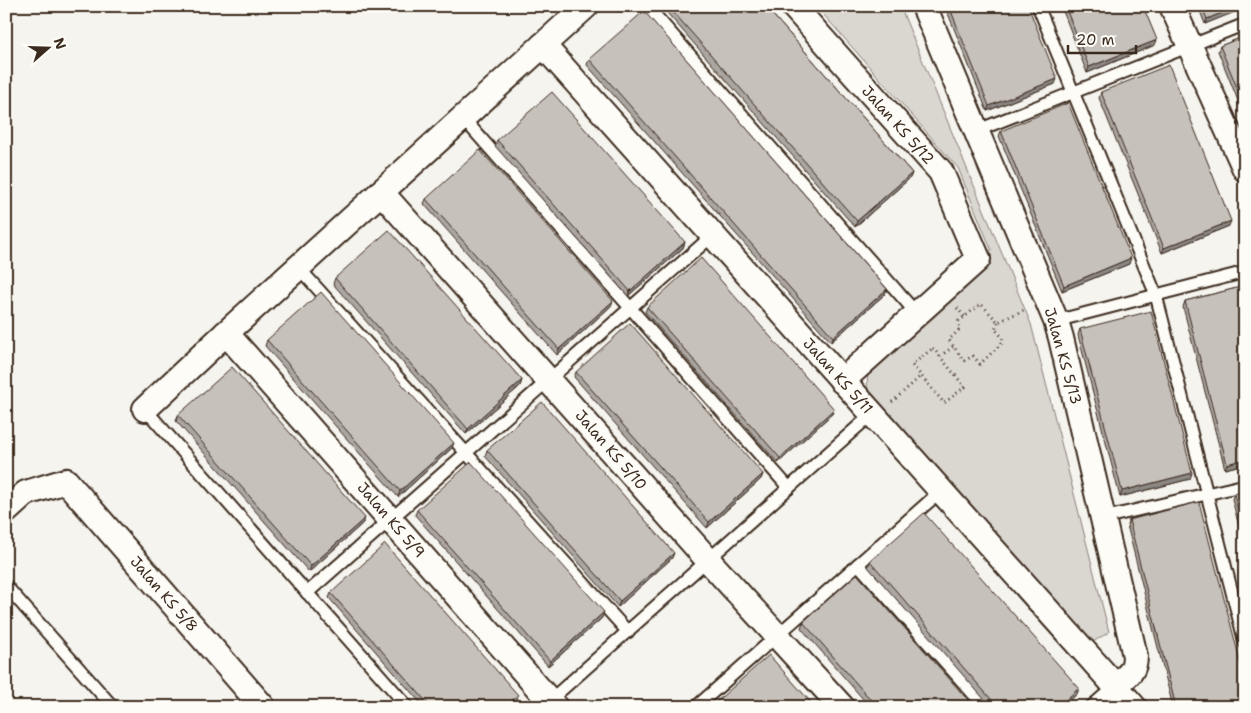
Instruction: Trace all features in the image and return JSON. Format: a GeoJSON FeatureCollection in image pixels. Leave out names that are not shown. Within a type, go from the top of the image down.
{"type":"FeatureCollection","features":[{"type":"Feature","properties":{"kind":"street"},"geometry":{"type":"LineString","coordinates":[[145,409],[298,267],[586,6]]}},
{"type":"Feature","properties":{"kind":"street","name":"Jalan KS 5/12"},"geometry":{"type":"LineString","coordinates":[[793,6],[941,172],[978,259],[917,314]]}},
{"type":"Feature","properties":{"kind":"street","name":"Jalan KS 5/13"},"geometry":{"type":"LineString","coordinates":[[924,6],[1056,321],[1135,656],[1135,666],[1115,686]]}},
{"type":"Feature","properties":{"kind":"street"},"geometry":{"type":"LineString","coordinates":[[1172,6],[1245,169]]}},
{"type":"Feature","properties":{"kind":"street","name":"Jalan KS 5/11"},"geometry":{"type":"LineString","coordinates":[[543,45],[1134,707]]}},
{"type":"Feature","properties":{"kind":"street","name":"Jalan KS 5/10"},"geometry":{"type":"LineString","coordinates":[[381,192],[708,560],[842,707]]}},
{"type":"Feature","properties":{"kind":"street"},"geometry":{"type":"LineString","coordinates":[[842,381],[917,314]]}},
{"type":"Feature","properties":{"kind":"street","name":"Jalan KS 5/9"},"geometry":{"type":"LineString","coordinates":[[226,333],[390,519],[549,705]]}},
{"type":"Feature","properties":{"kind":"street","name":"Jalan KS 5/8"},"geometry":{"type":"LineString","coordinates":[[6,511],[26,493],[66,481],[263,707]]}},
{"type":"Feature","properties":{"kind":"lane"},"geometry":{"type":"LineString","coordinates":[[647,6],[917,314]]}},
{"type":"Feature","properties":{"kind":"lane"},"geometry":{"type":"LineString","coordinates":[[1038,6],[1156,295],[1245,643]]}},
{"type":"Feature","properties":{"kind":"lane"},"geometry":{"type":"LineString","coordinates":[[976,131],[1245,24]]}},
{"type":"Feature","properties":{"kind":"lane"},"geometry":{"type":"LineString","coordinates":[[463,118],[789,488]]}},
{"type":"Feature","properties":{"kind":"lane"},"geometry":{"type":"LineString","coordinates":[[307,593],[713,235]]}},
{"type":"Feature","properties":{"kind":"lane"},"geometry":{"type":"LineString","coordinates":[[298,267],[628,632]]}},
{"type":"Feature","properties":{"kind":"lane"},"geometry":{"type":"LineString","coordinates":[[1056,321],[1245,272]]}},
{"type":"Feature","properties":{"kind":"lane"},"geometry":{"type":"LineString","coordinates":[[145,409],[408,707]]}},
{"type":"Feature","properties":{"kind":"lane"},"geometry":{"type":"LineString","coordinates":[[549,705],[708,560],[874,415]]}},
{"type":"Feature","properties":{"kind":"lane"},"geometry":{"type":"LineString","coordinates":[[1103,518],[1245,485]]}},
{"type":"Feature","properties":{"kind":"lane"},"geometry":{"type":"LineString","coordinates":[[696,707],[941,491]]}},
{"type":"Feature","properties":{"kind":"lane"},"geometry":{"type":"LineString","coordinates":[[858,564],[985,707]]}},
{"type":"Feature","properties":{"kind":"lane"},"geometry":{"type":"LineString","coordinates":[[6,586],[113,707]]}},
{"type":"Feature","properties":{"kind":"lane"},"geometry":{"type":"LineString","coordinates":[[1091,707],[1115,686]]}},
{"type":"Feature","properties":{"kind":"path"},"geometry":{"type":"LineString","coordinates":[[998,322],[981,304],[959,321],[960,330],[949,340],[964,361],[973,356],[980,364],[1002,343],[1003,338],[995,329],[998,322],[1046,299]]}},
{"type":"Feature","properties":{"kind":"path"},"geometry":{"type":"LineString","coordinates":[[940,356],[953,347]]}},
{"type":"Feature","properties":{"kind":"path"},"geometry":{"type":"LineString","coordinates":[[933,348],[940,356],[965,387],[944,404],[912,365],[933,348]]}},
{"type":"Feature","properties":{"kind":"path"},"geometry":{"type":"LineString","coordinates":[[874,415],[921,376]]}},
{"type":"Feature","properties":{"kind":"shaded area"},"geometry":{"type":"Polygon","coordinates":[[[816,6],[900,6],[1031,324],[1109,632],[1093,642],[867,389],[868,367],[988,263],[991,249],[958,168],[816,6]]]}},
{"type":"Feature","properties":{"kind":"building"},"geometry":{"type":"Polygon","coordinates":[[[668,6],[765,6],[912,173],[857,221],[668,6]]]}},
{"type":"Feature","properties":{"kind":"building"},"geometry":{"type":"Polygon","coordinates":[[[949,6],[1028,6],[1057,79],[989,106],[949,6]]]}},
{"type":"Feature","properties":{"kind":"building"},"geometry":{"type":"Polygon","coordinates":[[[1065,6],[1143,6],[1157,40],[1089,67],[1065,6]]]}},
{"type":"Feature","properties":{"kind":"building"},"geometry":{"type":"Polygon","coordinates":[[[1202,6],[1238,6],[1207,19],[1202,6]]]}},
{"type":"Feature","properties":{"kind":"building"},"geometry":{"type":"Polygon","coordinates":[[[644,11],[887,289],[833,337],[589,59],[644,11]]]}},
{"type":"Feature","properties":{"kind":"building"},"geometry":{"type":"Polygon","coordinates":[[[1245,36],[1245,107],[1220,46],[1245,36]]]}},
{"type":"Feature","properties":{"kind":"building"},"geometry":{"type":"Polygon","coordinates":[[[1169,65],[1231,221],[1164,248],[1101,92],[1169,65]]]}},
{"type":"Feature","properties":{"kind":"building"},"geometry":{"type":"Polygon","coordinates":[[[552,92],[685,242],[630,291],[497,140],[552,92]]]}},
{"type":"Feature","properties":{"kind":"building"},"geometry":{"type":"Polygon","coordinates":[[[1068,103],[1131,258],[1064,286],[1001,131],[1068,103]]]}},
{"type":"Feature","properties":{"kind":"building"},"geometry":{"type":"Polygon","coordinates":[[[480,150],[613,301],[559,349],[426,199],[480,150]]]}},
{"type":"Feature","properties":{"kind":"building"},"geometry":{"type":"Polygon","coordinates":[[[389,230],[522,380],[468,429],[335,278],[389,230]]]}},
{"type":"Feature","properties":{"kind":"building"},"geometry":{"type":"Polygon","coordinates":[[[701,258],[834,409],[780,458],[647,307],[701,258]]]}},
{"type":"Feature","properties":{"kind":"building"},"geometry":{"type":"Polygon","coordinates":[[[1245,286],[1245,459],[1227,464],[1185,301],[1245,286]]]}},
{"type":"Feature","properties":{"kind":"building"},"geometry":{"type":"Polygon","coordinates":[[[321,292],[454,443],[400,491],[267,340],[321,292]]]}},
{"type":"Feature","properties":{"kind":"building"},"geometry":{"type":"Polygon","coordinates":[[[1151,311],[1192,473],[1122,491],[1080,329],[1151,311]]]}},
{"type":"Feature","properties":{"kind":"building"},"geometry":{"type":"Polygon","coordinates":[[[630,323],[763,474],[709,522],[576,372],[630,323]]]}},
{"type":"Feature","properties":{"kind":"building"},"geometry":{"type":"Polygon","coordinates":[[[232,367],[365,518],[311,566],[178,415],[232,367]]]}},
{"type":"Feature","properties":{"kind":"building"},"geometry":{"type":"Polygon","coordinates":[[[542,402],[674,553],[620,601],[487,450],[542,402]]]}},
{"type":"Feature","properties":{"kind":"building"},"geometry":{"type":"Polygon","coordinates":[[[471,462],[604,612],[550,661],[417,510],[471,462]]]}},
{"type":"Feature","properties":{"kind":"building"},"geometry":{"type":"Polygon","coordinates":[[[1245,491],[1245,537],[1234,494],[1245,491]]]}},
{"type":"Feature","properties":{"kind":"building"},"geometry":{"type":"Polygon","coordinates":[[[1199,502],[1245,680],[1245,699],[1213,707],[1176,707],[1129,520],[1199,502]]]}},
{"type":"Feature","properties":{"kind":"building"},"geometry":{"type":"Polygon","coordinates":[[[924,513],[1079,688],[1058,707],[998,707],[870,561],[924,513]]]}},
{"type":"Feature","properties":{"kind":"building"},"geometry":{"type":"Polygon","coordinates":[[[385,544],[518,695],[505,707],[431,707],[331,593],[385,544]]]}},
{"type":"Feature","properties":{"kind":"building"},"geometry":{"type":"Polygon","coordinates":[[[857,574],[974,707],[877,707],[803,622],[857,574]]]}},
{"type":"Feature","properties":{"kind":"building"},"geometry":{"type":"Polygon","coordinates":[[[769,655],[815,707],[718,707],[715,703],[769,655]]]}}]}
